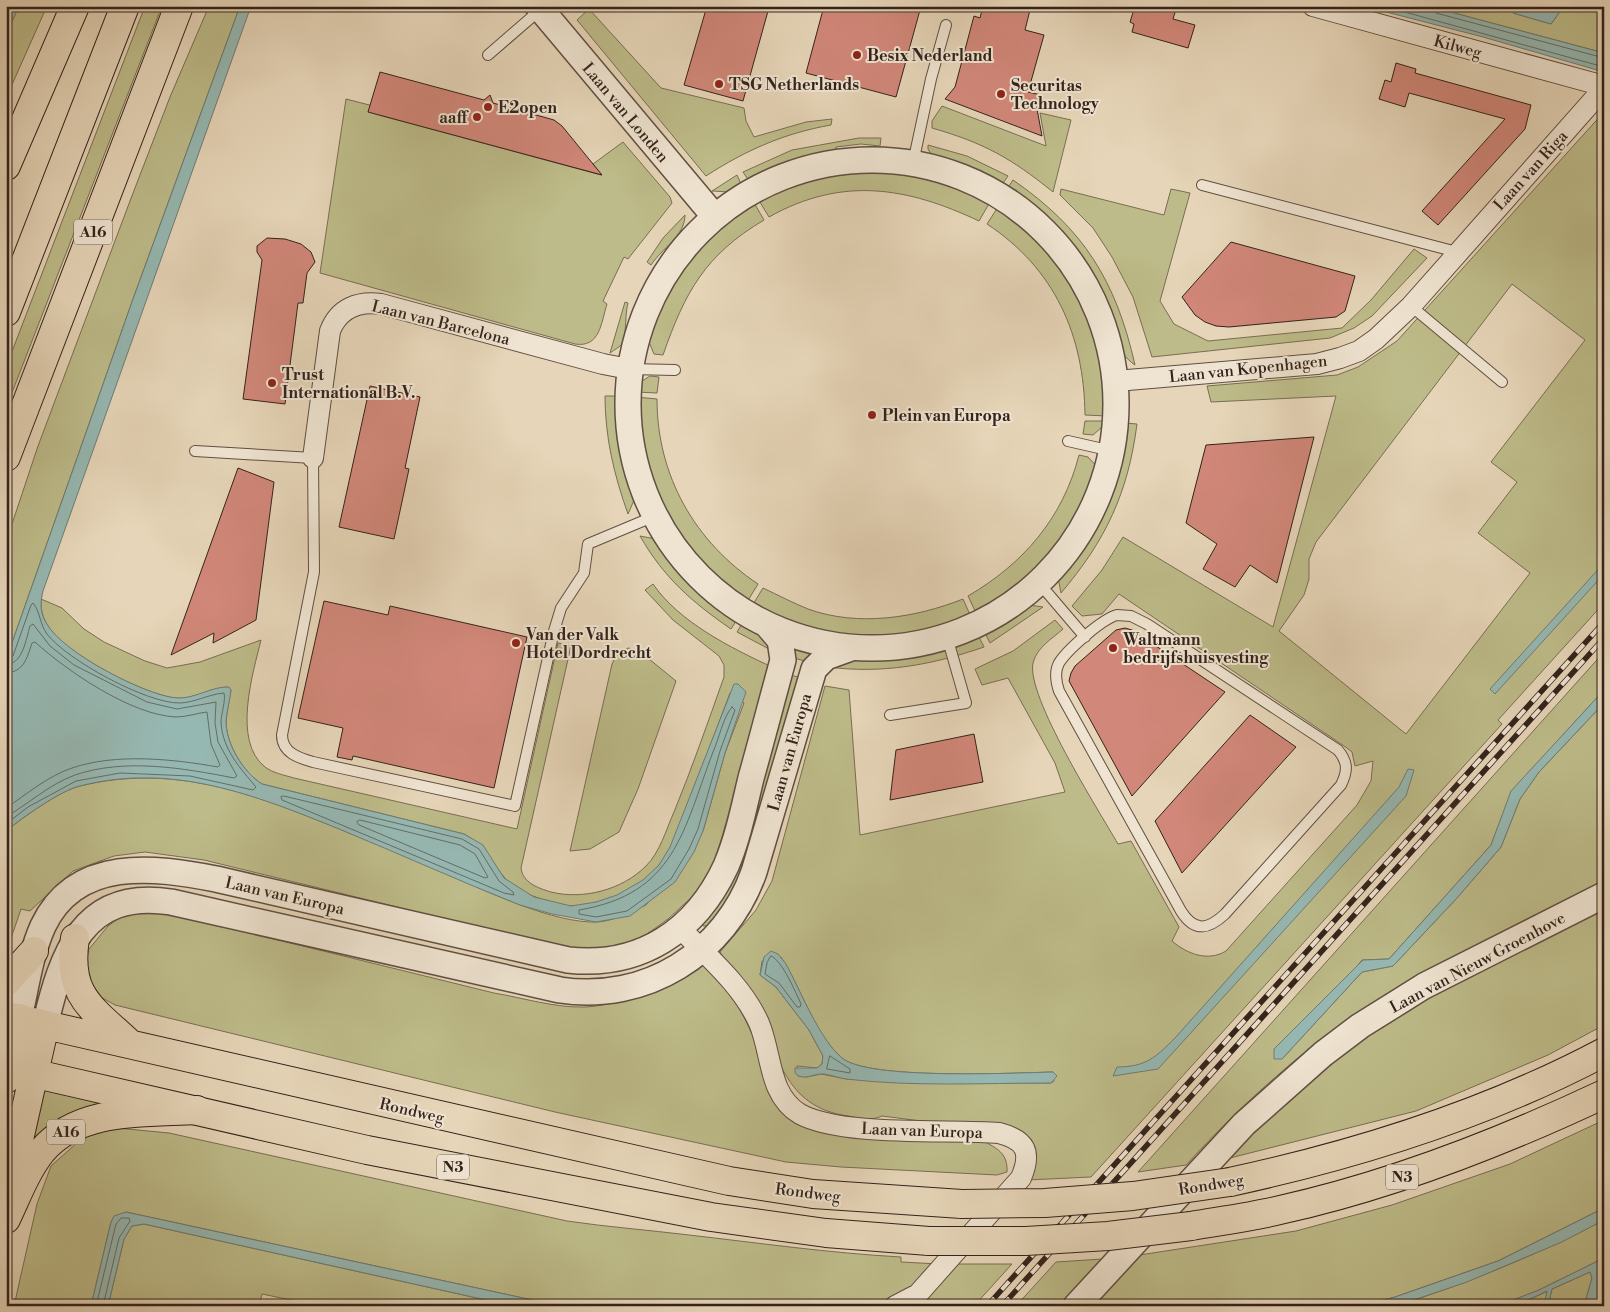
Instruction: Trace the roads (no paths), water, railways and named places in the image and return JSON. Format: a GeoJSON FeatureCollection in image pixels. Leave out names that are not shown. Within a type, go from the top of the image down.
{"type":"FeatureCollection","features":[{"type":"Feature","properties":{"kind":"highway"},"geometry":{"type":"LineString","coordinates":[[8,160],[75,6]]}},
{"type":"Feature","properties":{"kind":"highway"},"geometry":{"type":"LineString","coordinates":[[6,312],[124,6]]}},
{"type":"Feature","properties":{"kind":"highway","name":"A16"},"geometry":{"type":"LineString","coordinates":[[6,457],[179,6]]}},
{"type":"Feature","properties":{"kind":"highway"},"geometry":{"type":"LineString","coordinates":[[75,938],[71,960],[77,988],[87,1003],[132,1045]]}},
{"type":"Feature","properties":{"kind":"highway"},"geometry":{"type":"LineString","coordinates":[[6,982],[34,951]]}},
{"type":"Feature","properties":{"kind":"highway","name":"Rondweg"},"geometry":{"type":"LineString","coordinates":[[12,1017],[729,1181],[812,1194],[962,1204],[1045,1203],[1133,1196],[1230,1182],[1303,1166],[1421,1130],[1532,1087],[1604,1052]]}},
{"type":"Feature","properties":{"kind":"highway","name":"Laan van Europa"},"geometry":{"type":"LineString","coordinates":[[12,1017],[14,1071]]}},
{"type":"Feature","properties":{"kind":"highway","name":"Laan van Europa"},"geometry":{"type":"LineString","coordinates":[[14,1071],[45,1025]]}},
{"type":"Feature","properties":{"kind":"highway","name":"A16"},"geometry":{"type":"LineString","coordinates":[[6,1197],[14,1071]]}},
{"type":"Feature","properties":{"kind":"highway","name":"N3"},"geometry":{"type":"LineString","coordinates":[[14,1071],[197,1110],[367,1150],[711,1217],[826,1233],[929,1241],[1026,1241],[1108,1236],[1191,1226],[1278,1210],[1400,1177],[1480,1149],[1604,1094]]}},
{"type":"Feature","properties":{"kind":"highway","name":"A16"},"geometry":{"type":"LineString","coordinates":[[6,1219],[28,1172],[43,1151],[69,1130],[96,1119],[118,1114],[197,1110]]}},
{"type":"Feature","properties":{"kind":"street","name":"Kilweg"},"geometry":{"type":"LineString","coordinates":[[1313,6],[1604,87]]}},
{"type":"Feature","properties":{"kind":"street","name":"Laan van Londen"},"geometry":{"type":"LineString","coordinates":[[539,8],[715,217]]}},
{"type":"Feature","properties":{"kind":"street","name":"Laan van Riga"},"geometry":{"type":"LineString","coordinates":[[1457,252],[1604,87]]}},
{"type":"Feature","properties":{"kind":"street","name":"Laan van Europa"},"geometry":{"type":"LineString","coordinates":[[865,160],[913,163],[948,172],[983,186],[1026,214],[1054,241],[1072,263],[1097,307],[1111,352],[1116,381],[1117,404],[1112,451],[1102,487],[1090,517],[1069,549],[1039,583],[993,617],[947,637],[902,647],[851,648],[815,642],[768,626],[724,599],[704,582],[670,543],[655,516],[639,480],[631,450],[627,404],[629,369],[638,332],[657,286],[682,249],[715,217],[733,203],[767,183],[808,168],[865,160]]}},
{"type":"Feature","properties":{"kind":"street","name":"Laan van Kopenhagen"},"geometry":{"type":"LineString","coordinates":[[1116,381],[1316,364],[1359,351],[1376,339],[1411,306],[1457,252]]}},
{"type":"Feature","properties":{"kind":"street","name":"Laan van Barcelona"},"geometry":{"type":"LineString","coordinates":[[313,458],[330,331],[337,317],[350,307],[358,304],[381,304],[603,364],[629,369]]}},
{"type":"Feature","properties":{"kind":"street","name":"Laan van Europa"},"geometry":{"type":"LineString","coordinates":[[12,1017],[34,951],[49,915],[78,887],[110,873],[146,869],[216,879],[546,956],[589,962],[605,962],[631,955],[654,945],[680,928],[701,906],[726,865],[737,832],[783,660],[780,640],[768,626]]}},
{"type":"Feature","properties":{"kind":"street","name":"Laan van Europa"},"geometry":{"type":"LineString","coordinates":[[45,1025],[57,976],[75,938],[99,915],[137,899],[158,900],[537,986],[591,994],[623,990],[650,981],[701,950],[725,926],[743,900],[749,886],[814,669],[826,657],[851,648]]}},
{"type":"Feature","properties":{"kind":"street","name":"Laan van Nieuw Groenhove"},"geometry":{"type":"LineString","coordinates":[[1076,1306],[1244,1124],[1323,1054],[1360,1026],[1424,986],[1604,895]]}},
{"type":"Feature","properties":{"kind":"street","name":"Laan van Europa"},"geometry":{"type":"LineString","coordinates":[[680,928],[734,984],[754,1012],[765,1041],[775,1082],[786,1102],[801,1114],[823,1121],[854,1127],[999,1133],[1020,1142],[1025,1149],[1027,1158],[1021,1178],[918,1294],[895,1306]]}},
{"type":"Feature","properties":{"kind":"lane"},"geometry":{"type":"LineString","coordinates":[[488,55],[539,8]]}},
{"type":"Feature","properties":{"kind":"lane"},"geometry":{"type":"LineString","coordinates":[[913,163],[931,79],[946,24]]}},
{"type":"Feature","properties":{"kind":"lane"},"geometry":{"type":"LineString","coordinates":[[1202,185],[1457,252]]}},
{"type":"Feature","properties":{"kind":"lane"},"geometry":{"type":"LineString","coordinates":[[1411,306],[1502,382]]}},
{"type":"Feature","properties":{"kind":"lane"},"geometry":{"type":"LineString","coordinates":[[629,369],[675,370]]}},
{"type":"Feature","properties":{"kind":"lane"},"geometry":{"type":"LineString","coordinates":[[1068,441],[1112,451]]}},
{"type":"Feature","properties":{"kind":"lane"},"geometry":{"type":"LineString","coordinates":[[195,451],[313,458],[314,572],[282,735],[285,748],[293,755],[313,762],[514,806],[554,631],[561,608],[584,573],[588,544],[655,516]]}},
{"type":"Feature","properties":{"kind":"lane"},"geometry":{"type":"LineString","coordinates":[[1039,583],[1085,637]]}},
{"type":"Feature","properties":{"kind":"lane"},"geometry":{"type":"LineString","coordinates":[[1123,615],[1138,619],[1338,750],[1345,760],[1347,772],[1341,785],[1225,914],[1208,926],[1196,926],[1190,923],[1181,911],[1059,691],[1056,677],[1059,663],[1085,637],[1110,617],[1123,615]]}},
{"type":"Feature","properties":{"kind":"lane"},"geometry":{"type":"LineString","coordinates":[[890,715],[966,703],[947,637]]}},
{"type":"Feature","properties":{"kind":"water"},"geometry":{"type":"Polygon","coordinates":[[[6,6],[19,6],[6,35],[6,6]]]}},
{"type":"Feature","properties":{"kind":"water"},"geometry":{"type":"Polygon","coordinates":[[[240,6],[251,6],[43,591],[41,604],[43,616],[56,635],[69,647],[106,671],[146,690],[184,698],[216,688],[229,687],[231,690],[226,721],[232,748],[242,765],[262,784],[464,834],[483,845],[504,878],[534,897],[571,906],[596,902],[617,895],[643,880],[659,865],[670,847],[734,684],[738,684],[746,692],[725,753],[703,831],[694,852],[675,882],[630,916],[596,922],[552,914],[520,905],[339,829],[276,805],[244,794],[180,780],[147,778],[114,780],[80,786],[52,799],[6,831],[6,660],[133,299],[240,6]]]}},
{"type":"Feature","properties":{"kind":"water"},"geometry":{"type":"Polygon","coordinates":[[[1363,6],[1428,6],[1604,53],[1604,72],[1483,37],[1363,6]]]}},
{"type":"Feature","properties":{"kind":"water"},"geometry":{"type":"Polygon","coordinates":[[[1516,6],[1564,6],[1551,24],[1513,13],[1516,6]]]}},
{"type":"Feature","properties":{"kind":"water"},"geometry":{"type":"Polygon","coordinates":[[[1604,563],[1604,574],[1495,694],[1490,689],[1604,563]]]}},
{"type":"Feature","properties":{"kind":"water"},"geometry":{"type":"Polygon","coordinates":[[[1604,690],[1604,703],[1539,772],[1520,799],[1501,847],[1457,898],[1393,966],[1362,972],[1282,1059],[1274,1059],[1274,1049],[1363,960],[1389,959],[1491,845],[1511,791],[1604,690]]]}},
{"type":"Feature","properties":{"kind":"water"},"geometry":{"type":"Polygon","coordinates":[[[1408,769],[1414,770],[1406,796],[1158,1069],[1113,1076],[1117,1067],[1127,1067],[1150,1060],[1175,1038],[1399,787],[1408,769]]]}},
{"type":"Feature","properties":{"kind":"water"},"geometry":{"type":"Polygon","coordinates":[[[771,951],[778,954],[786,964],[818,1027],[834,1050],[842,1058],[857,1065],[880,1070],[942,1074],[1053,1072],[1057,1076],[1051,1083],[948,1084],[846,1079],[824,1074],[805,1077],[798,1076],[795,1073],[795,1068],[817,1068],[822,1064],[823,1056],[809,1030],[776,987],[760,975],[764,957],[771,951]]]}},
{"type":"Feature","properties":{"kind":"water"},"geometry":{"type":"Polygon","coordinates":[[[1604,1208],[1604,1220],[1562,1242],[1467,1282],[1396,1306],[1362,1306],[1395,1297],[1498,1261],[1604,1208]]]}},
{"type":"Feature","properties":{"kind":"water"},"geometry":{"type":"Polygon","coordinates":[[[126,1212],[560,1306],[513,1306],[144,1224],[132,1226],[124,1239],[108,1306],[91,1306],[111,1222],[114,1216],[126,1212]]]}},
{"type":"Feature","properties":{"kind":"water"},"geometry":{"type":"Polygon","coordinates":[[[1604,1258],[1604,1306],[1584,1306],[1592,1278],[1590,1272],[1552,1289],[1548,1306],[1544,1306],[1547,1291],[1515,1306],[1498,1306],[1539,1290],[1604,1258]]]}},
{"type":"Feature","properties":{"kind":"railway"},"geometry":{"type":"LineString","coordinates":[[987,1306],[1604,622]]}},
{"type":"Feature","properties":{"kind":"railway"},"geometry":{"type":"LineString","coordinates":[[1002,1306],[1604,638]]}},
{"type":"Feature","properties":{"kind":"place","name":"Besix Nederland"},"geometry":{"type":"Point","coordinates":[857,55]}},
{"type":"Feature","properties":{"kind":"place","name":"TSG Netherlands"},"geometry":{"type":"Point","coordinates":[719,84]}},
{"type":"Feature","properties":{"kind":"place","name":"Securitas Technology"},"geometry":{"type":"Point","coordinates":[1001,94]}},
{"type":"Feature","properties":{"kind":"place","name":"E2open"},"geometry":{"type":"Point","coordinates":[488,107]}},
{"type":"Feature","properties":{"kind":"place","name":"aaff"},"geometry":{"type":"Point","coordinates":[477,117]}},
{"type":"Feature","properties":{"kind":"place","name":"Trust International B.V."},"geometry":{"type":"Point","coordinates":[272,383]}},
{"type":"Feature","properties":{"kind":"place","name":"Plein van Europa"},"geometry":{"type":"Point","coordinates":[872,415]}},
{"type":"Feature","properties":{"kind":"place","name":"Van der Valk Hotel Dordrecht"},"geometry":{"type":"Point","coordinates":[516,643]}},
{"type":"Feature","properties":{"kind":"place","name":"Waltmann bedrijfshuisvesting"},"geometry":{"type":"Point","coordinates":[1113,648]}}]}
